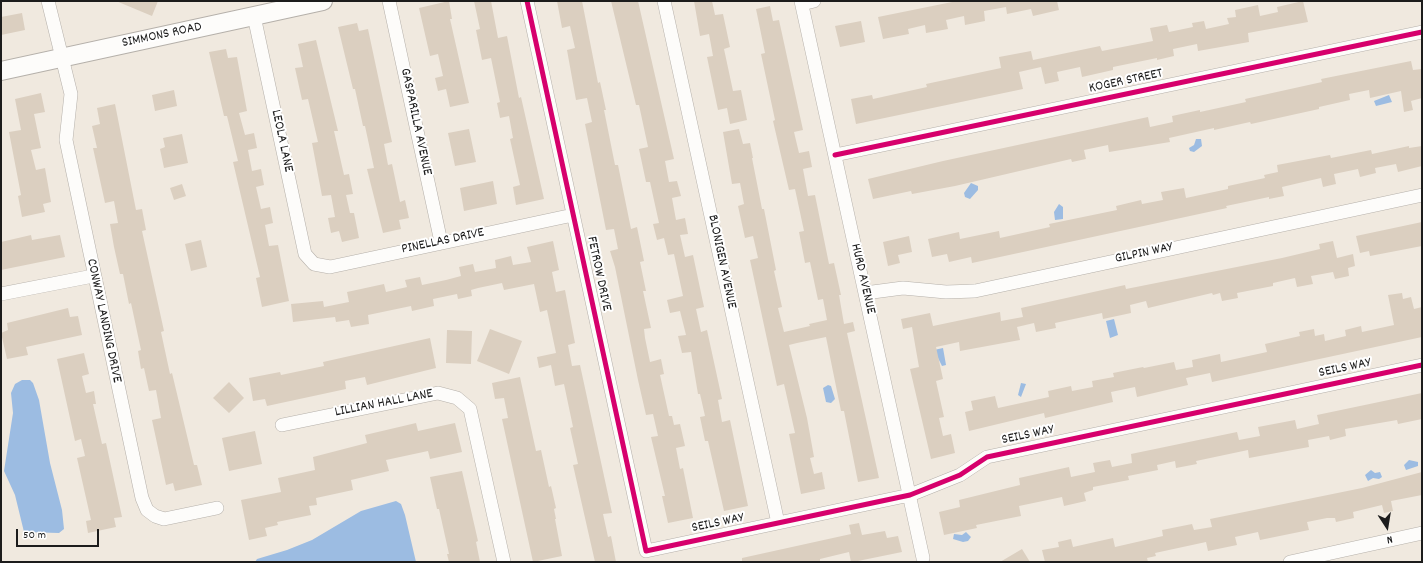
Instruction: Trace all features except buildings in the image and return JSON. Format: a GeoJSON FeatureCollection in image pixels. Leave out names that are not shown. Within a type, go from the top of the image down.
{"type":"FeatureCollection","features":[{"type":"Feature","properties":{"kind":"street","name":"CONWAY LANDING DRIVE"},"geometry":{"type":"LineString","coordinates":[[48,1],[71,94],[66,140],[93,276],[142,498],[147,510],[154,516],[164,519],[217,508]]}},
{"type":"Feature","properties":{"kind":"street","name":"SIMMONS ROAD"},"geometry":{"type":"LineString","coordinates":[[1,71],[62,59],[323,1]]}},
{"type":"Feature","properties":{"kind":"street","name":"GASPARILLA AVENUE"},"geometry":{"type":"LineString","coordinates":[[389,1],[442,242]]}},
{"type":"Feature","properties":{"kind":"street","name":"FETROW DRIVE"},"geometry":{"type":"LineString","coordinates":[[527,1],[646,551]]}},
{"type":"Feature","properties":{"kind":"street","name":"BLONIGEN AVENUE"},"geometry":{"type":"LineString","coordinates":[[664,1],[778,523]]}},
{"type":"Feature","properties":{"kind":"street","name":"HURD AVENUE"},"geometry":{"type":"LineString","coordinates":[[806,2],[835,155],[923,558]]}},
{"type":"Feature","properties":{"kind":"street","name":"LEOLA LANE"},"geometry":{"type":"LineString","coordinates":[[254,16],[305,254],[314,264]]}},
{"type":"Feature","properties":{"kind":"street","name":"KOGER STREET"},"geometry":{"type":"LineString","coordinates":[[835,155],[1422,32]]}},
{"type":"Feature","properties":{"kind":"street","name":"GILPIN WAY"},"geometry":{"type":"LineString","coordinates":[[865,293],[903,288],[946,292],[976,291],[1422,195]]}},
{"type":"Feature","properties":{"kind":"street","name":"PINELLAS DRIVE"},"geometry":{"type":"LineString","coordinates":[[314,264],[330,267],[573,215]]}},
{"type":"Feature","properties":{"kind":"street"},"geometry":{"type":"LineString","coordinates":[[1,294],[93,276]]}},
{"type":"Feature","properties":{"kind":"street","name":"SEILS WAY"},"geometry":{"type":"LineString","coordinates":[[646,551],[910,495],[960,475],[987,457],[1422,365]]}},
{"type":"Feature","properties":{"kind":"street","name":"LILLIAN HALL LANE"},"geometry":{"type":"LineString","coordinates":[[282,425],[423,395],[438,393],[457,398],[470,409],[504,562]]}},
{"type":"Feature","properties":{"kind":"street"},"geometry":{"type":"LineString","coordinates":[[1290,562],[1422,533]]}},
{"type":"Feature","properties":{"kind":"water"},"geometry":{"type":"Polygon","coordinates":[[[1389,95],[1392,102],[1376,106],[1374,101],[1389,95]]]}},
{"type":"Feature","properties":{"kind":"water"},"geometry":{"type":"Polygon","coordinates":[[[1196,139],[1201,139],[1202,146],[1194,152],[1190,151],[1189,148],[1194,145],[1196,139]]]}},
{"type":"Feature","properties":{"kind":"water"},"geometry":{"type":"Polygon","coordinates":[[[971,183],[978,186],[978,190],[970,199],[965,197],[964,193],[971,183]]]}},
{"type":"Feature","properties":{"kind":"water"},"geometry":{"type":"Polygon","coordinates":[[[1059,204],[1063,207],[1063,219],[1055,220],[1054,212],[1059,204]]]}},
{"type":"Feature","properties":{"kind":"water"},"geometry":{"type":"Polygon","coordinates":[[[1114,319],[1118,335],[1110,338],[1106,321],[1114,319]]]}},
{"type":"Feature","properties":{"kind":"water"},"geometry":{"type":"Polygon","coordinates":[[[943,348],[946,365],[942,366],[934,350],[943,348]]]}},
{"type":"Feature","properties":{"kind":"water"},"geometry":{"type":"Polygon","coordinates":[[[22,380],[30,380],[33,383],[39,400],[50,463],[62,510],[64,529],[59,533],[24,532],[15,495],[4,471],[13,413],[11,393],[15,384],[22,380]]]}},
{"type":"Feature","properties":{"kind":"water"},"geometry":{"type":"Polygon","coordinates":[[[1021,383],[1026,384],[1021,397],[1018,395],[1021,383]]]}},
{"type":"Feature","properties":{"kind":"water"},"geometry":{"type":"Polygon","coordinates":[[[828,385],[831,386],[835,399],[831,403],[826,402],[823,388],[828,385]]]}},
{"type":"Feature","properties":{"kind":"water"},"geometry":{"type":"Polygon","coordinates":[[[1409,460],[1418,462],[1418,466],[1406,470],[1404,465],[1409,460]]]}},
{"type":"Feature","properties":{"kind":"water"},"geometry":{"type":"Polygon","coordinates":[[[1371,470],[1375,473],[1380,472],[1382,477],[1379,479],[1373,478],[1368,481],[1365,475],[1371,470]]]}},
{"type":"Feature","properties":{"kind":"water"},"geometry":{"type":"Polygon","coordinates":[[[396,501],[401,504],[405,515],[416,562],[255,562],[257,559],[287,550],[312,540],[361,511],[396,501]]]}},
{"type":"Feature","properties":{"kind":"water"},"geometry":{"type":"Polygon","coordinates":[[[966,532],[971,537],[968,541],[963,542],[953,539],[954,534],[962,535],[966,532]]]}},
{"type":"Feature","properties":{"kind":"cycle path"},"geometry":{"type":"LineString","coordinates":[[527,1],[646,551],[910,495],[960,475],[987,457],[1422,365]]}},
{"type":"Feature","properties":{"kind":"cycle path"},"geometry":{"type":"LineString","coordinates":[[835,155],[1422,32]]}}]}
